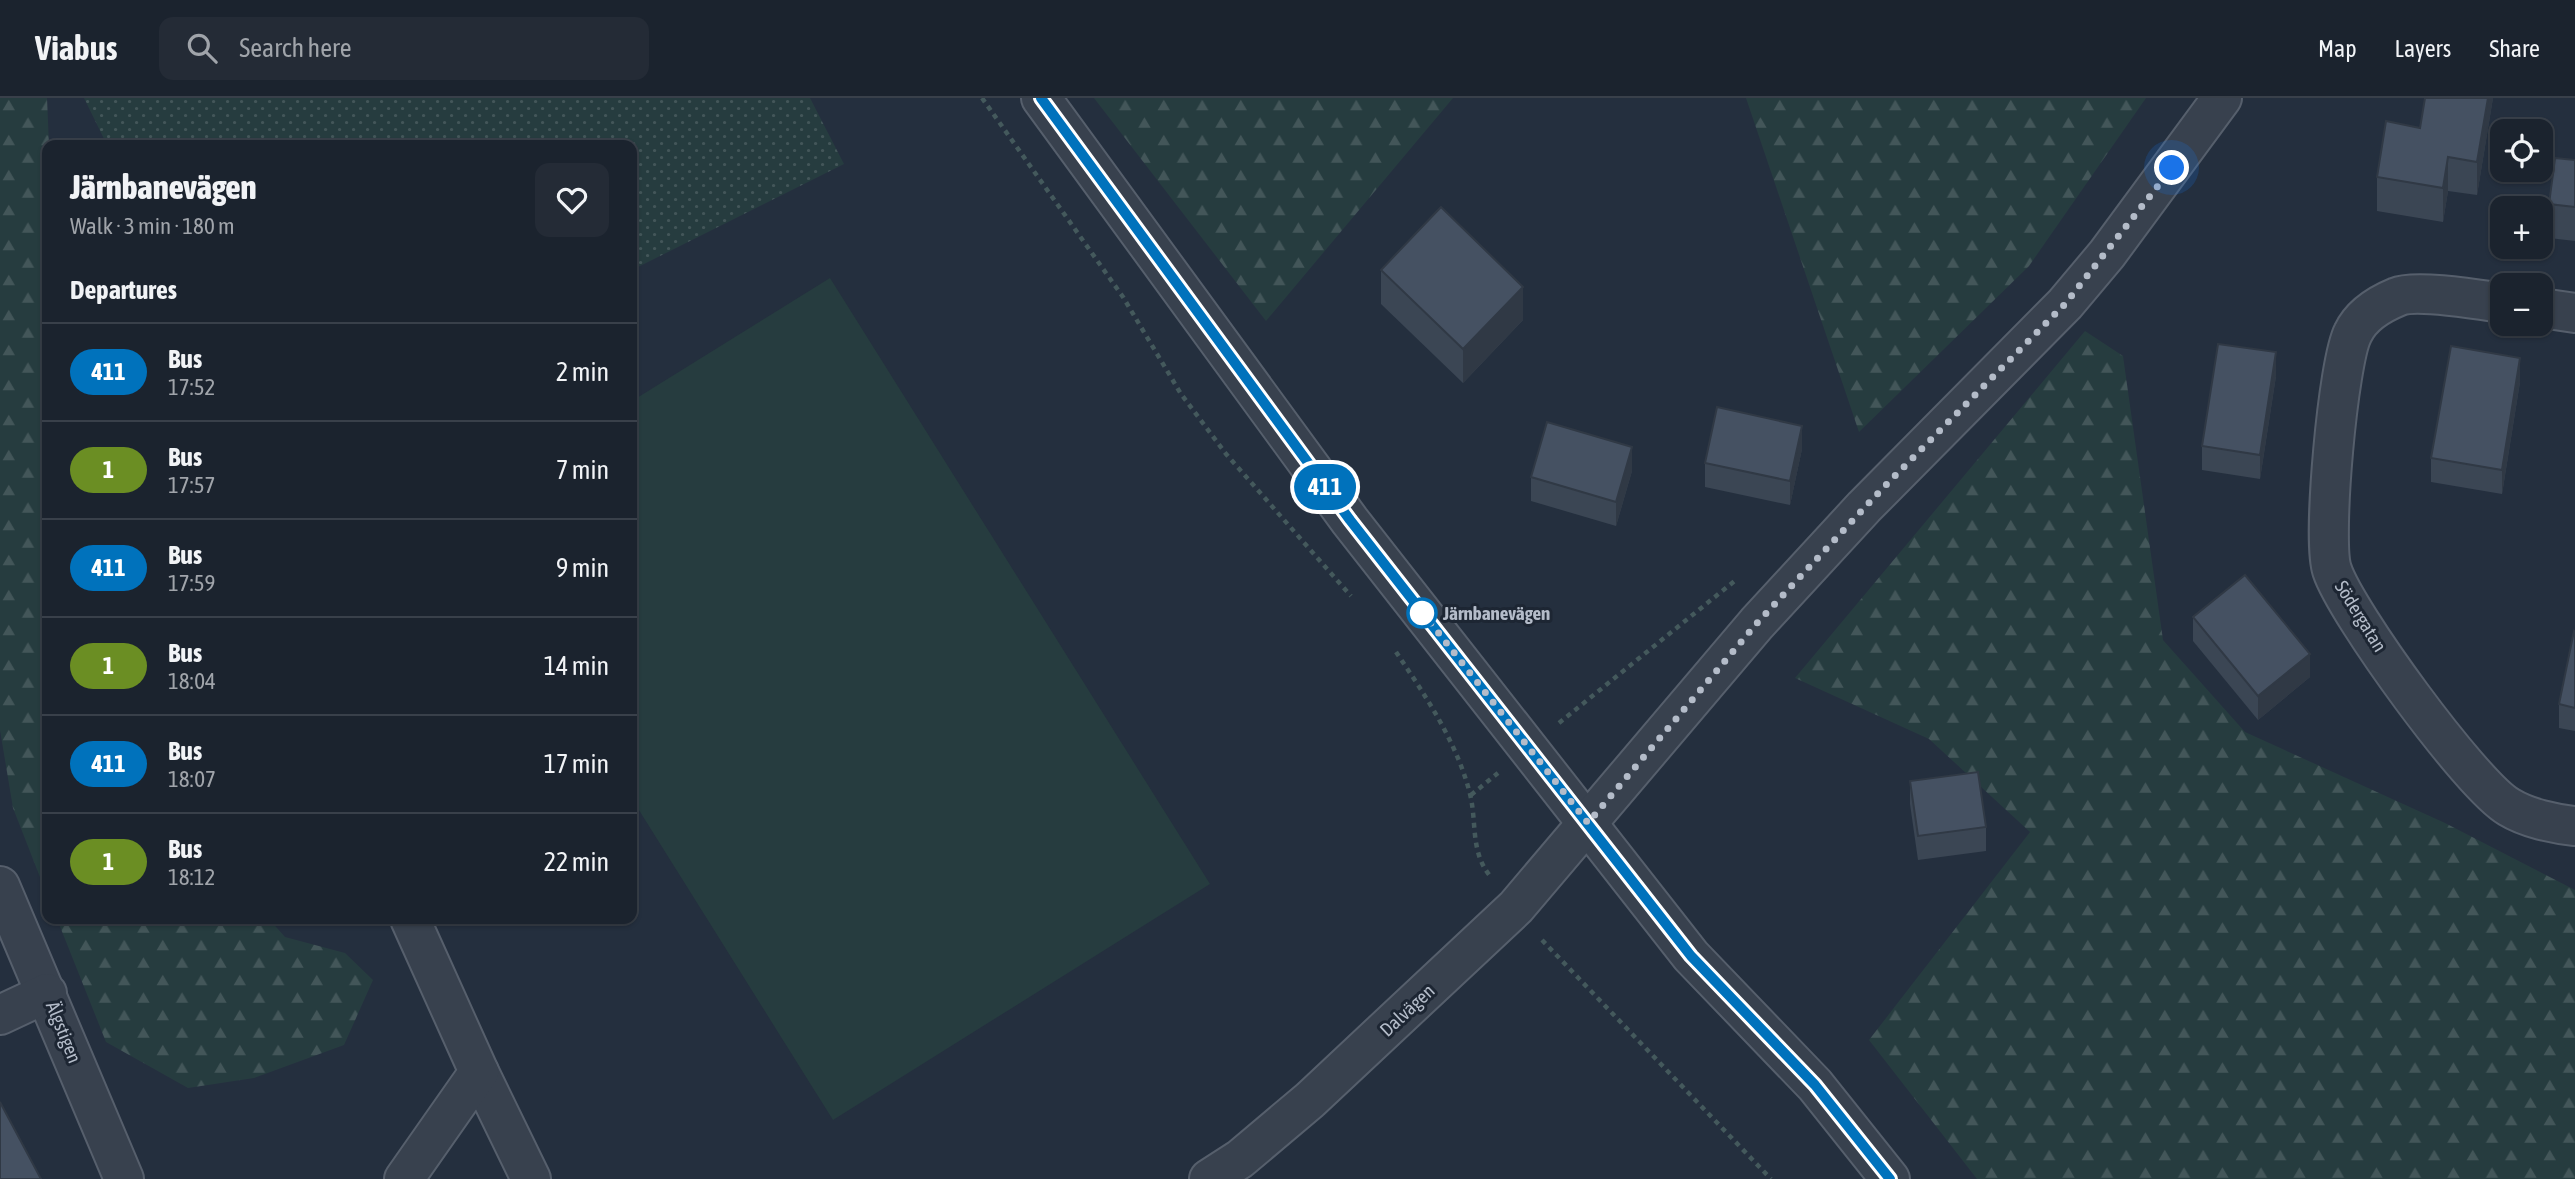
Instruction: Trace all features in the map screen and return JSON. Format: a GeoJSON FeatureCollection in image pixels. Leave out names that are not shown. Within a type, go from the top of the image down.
{"type":"FeatureCollection","features":[{"type":"Feature","properties":{"kind":"street"},"geometry":{"type":"LineString","coordinates":[[1041,98],[1350,520],[1691,956],[1815,1085],[1890,1179]]}},
{"type":"Feature","properties":{"kind":"street"},"geometry":{"type":"LineString","coordinates":[[1588,823],[1757,623],[1901,469],[2065,304],[2123,232],[2222,98]]}},
{"type":"Feature","properties":{"kind":"street","name":"Södergatan"},"geometry":{"type":"LineString","coordinates":[[2490,301],[2461,297],[2401,295],[2374,308],[2353,333],[2342,372],[2328,523],[2332,569],[2360,619],[2476,780],[2509,807],[2557,824],[2575,826]]}},
{"type":"Feature","properties":{"kind":"street"},"geometry":{"type":"LineString","coordinates":[[2553,310],[2575,313]]}},
{"type":"Feature","properties":{"kind":"street","name":"Dalvägen"},"geometry":{"type":"LineString","coordinates":[[1236,1172],[1516,907],[1588,823]]}},
{"type":"Feature","properties":{"kind":"street","name":"Älgstigen"},"geometry":{"type":"LineString","coordinates":[[0,886],[124,1179]]}},
{"type":"Feature","properties":{"kind":"street"},"geometry":{"type":"LineString","coordinates":[[412,924],[531,1179]]}},
{"type":"Feature","properties":{"kind":"street"},"geometry":{"type":"LineString","coordinates":[[0,1015],[47,993]]}},
{"type":"Feature","properties":{"kind":"street"},"geometry":{"type":"LineString","coordinates":[[404,1179],[479,1072]]}},
{"type":"Feature","properties":{"kind":"path"},"geometry":{"type":"LineString","coordinates":[[982,98],[1122,297],[1181,394],[1226,454],[1360,605]]}},
{"type":"Feature","properties":{"kind":"path"},"geometry":{"type":"LineString","coordinates":[[1471,795],[1745,572]]}},
{"type":"Feature","properties":{"kind":"path"},"geometry":{"type":"LineString","coordinates":[[1393,649],[1424,694],[1451,743],[1471,795],[1473,832],[1484,868],[1555,956],[1631,1030],[1771,1179]]}},
{"type":"Feature","properties":{"kind":"green space"},"geometry":{"type":"Polygon","coordinates":[[[0,98],[47,98],[49,140],[42,140],[42,882],[13,808],[0,730],[0,98]]]}},
{"type":"Feature","properties":{"kind":"green space"},"geometry":{"type":"Polygon","coordinates":[[[84,98],[810,98],[844,164],[637,268],[637,140],[105,140],[84,98]]]}},
{"type":"Feature","properties":{"kind":"green space"},"geometry":{"type":"Polygon","coordinates":[[[1094,98],[1453,98],[1266,321],[1094,98]]]}},
{"type":"Feature","properties":{"kind":"green space"},"geometry":{"type":"Polygon","coordinates":[[[1746,98],[2146,98],[2029,266],[1859,432],[1746,98]]]}},
{"type":"Feature","properties":{"kind":"green space"},"geometry":{"type":"Polygon","coordinates":[[[830,278],[1210,884],[833,1120],[637,807],[637,398],[830,278]]]}},
{"type":"Feature","properties":{"kind":"green space"},"geometry":{"type":"Polygon","coordinates":[[[2085,331],[2123,356],[2163,640],[2245,732],[2445,823],[2575,890],[2575,1179],[1977,1179],[1869,1040],[2030,832],[1929,739],[1795,678],[2085,331]]]}},
{"type":"Feature","properties":{"kind":"green space"},"geometry":{"type":"Polygon","coordinates":[[[59,924],[273,924],[285,937],[345,953],[373,980],[344,1045],[254,1078],[188,1088],[106,1042],[59,924]]]}},
{"type":"Feature","properties":{"kind":"building"},"geometry":{"type":"Polygon","coordinates":[[[2425,98],[2488,98],[2477,162],[2448,157],[2443,188],[2377,177],[2386,121],[2420,128],[2425,98]]]}},
{"type":"Feature","properties":{"kind":"building"},"geometry":{"type":"Polygon","coordinates":[[[2555,158],[2575,160],[2575,207],[2553,204],[2553,196],[2550,196],[2555,158]]]}},
{"type":"Feature","properties":{"kind":"building"},"geometry":{"type":"Polygon","coordinates":[[[1441,207],[1523,287],[1463,349],[1381,270],[1441,207]]]}},
{"type":"Feature","properties":{"kind":"building"},"geometry":{"type":"Polygon","coordinates":[[[2218,344],[2276,352],[2260,455],[2202,446],[2218,344]]]}},
{"type":"Feature","properties":{"kind":"building"},"geometry":{"type":"Polygon","coordinates":[[[2451,346],[2520,358],[2502,470],[2431,458],[2451,346]]]}},
{"type":"Feature","properties":{"kind":"building"},"geometry":{"type":"Polygon","coordinates":[[[1717,407],[1802,426],[1790,481],[1705,463],[1717,407]]]}},
{"type":"Feature","properties":{"kind":"building"},"geometry":{"type":"Polygon","coordinates":[[[1547,422],[1632,447],[1616,502],[1531,477],[1547,422]]]}},
{"type":"Feature","properties":{"kind":"building"},"geometry":{"type":"Polygon","coordinates":[[[2245,575],[2310,654],[2258,696],[2193,617],[2245,575]]]}},
{"type":"Feature","properties":{"kind":"building"},"geometry":{"type":"Polygon","coordinates":[[[2575,632],[2575,708],[2559,704],[2575,632]]]}},
{"type":"Feature","properties":{"kind":"building"},"geometry":{"type":"Polygon","coordinates":[[[1978,772],[1986,827],[1918,836],[1910,781],[1978,772]]]}},
{"type":"Feature","properties":{"kind":"building"},"geometry":{"type":"Polygon","coordinates":[[[0,1102],[41,1179],[0,1179],[0,1102]]]}},
{"type":"Feature","properties":{"kind":"bus line","name":"411"},"geometry":{"type":"LineString","coordinates":[[1041,98],[1350,520],[1691,956],[1815,1085],[1890,1179]]}},
{"type":"Feature","properties":{"kind":"place","name":"Järnbanevägen"},"geometry":{"type":"Point","coordinates":[1422,613]}},
{"type":"Feature","properties":{"kind":"route"},"geometry":{"type":"LineString","coordinates":[[1422,613],[1415,603],[1588,823],[1757,623],[2022,344],[2065,304],[2172,168]]}}]}
